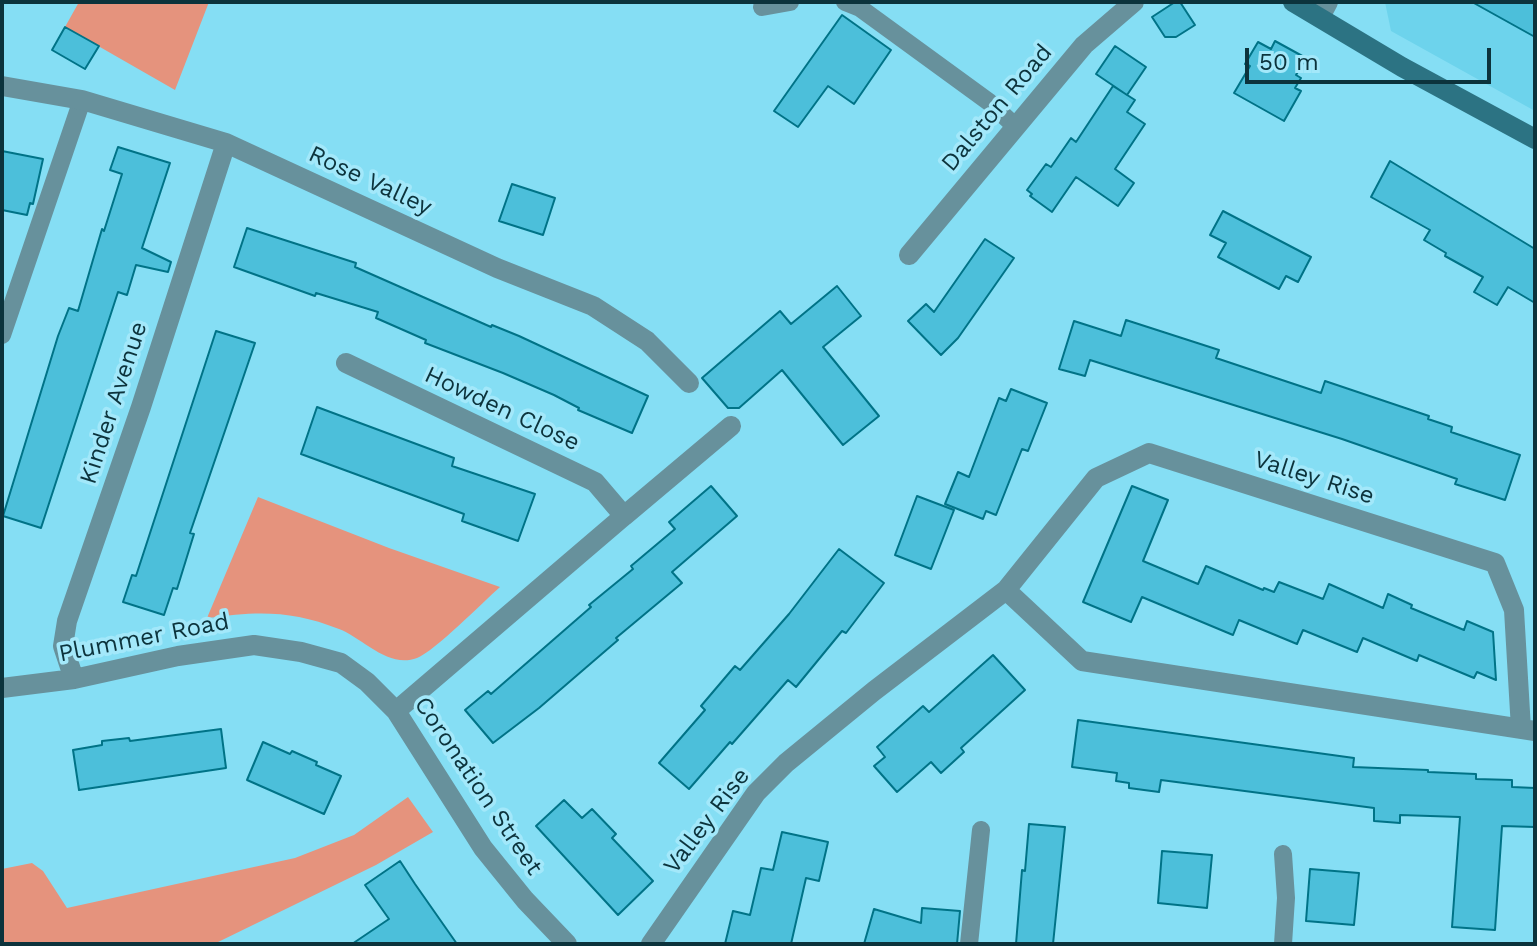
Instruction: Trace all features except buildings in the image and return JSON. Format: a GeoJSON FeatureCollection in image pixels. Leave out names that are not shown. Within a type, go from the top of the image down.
{"type":"FeatureCollection","features":[{"type":"Feature","properties":{"kind":"main road"},"geometry":{"type":"LineString","coordinates":[[1293,2],[1324,10],[1402,67],[1535,139]]}},
{"type":"Feature","properties":{"kind":"street","name":"Dalston Road"},"geometry":{"type":"LineString","coordinates":[[909,255],[1084,45],[1134,2]]}},
{"type":"Feature","properties":{"kind":"street","name":"Rose Valley"},"geometry":{"type":"LineString","coordinates":[[2,86],[82,100],[226,143],[497,268],[593,306],[647,341],[689,383]]}},
{"type":"Feature","properties":{"kind":"street","name":"Kinder Avenue"},"geometry":{"type":"LineString","coordinates":[[74,679],[63,646],[67,621],[141,407],[226,143]]}},
{"type":"Feature","properties":{"kind":"street","name":"Howden Close"},"geometry":{"type":"LineString","coordinates":[[346,363],[595,482],[624,516]]}},
{"type":"Feature","properties":{"kind":"street"},"geometry":{"type":"LineString","coordinates":[[396,711],[731,426]]}},
{"type":"Feature","properties":{"kind":"street","name":"Valley Rise"},"geometry":{"type":"LineString","coordinates":[[651,944],[726,832],[786,763],[1006,590],[1096,478],[1149,453],[1495,563],[1514,610],[1528,730],[1082,661],[1006,590]]}},
{"type":"Feature","properties":{"kind":"street","name":"Plummer Road"},"geometry":{"type":"LineString","coordinates":[[2,688],[74,679],[178,656],[254,645],[301,652],[341,663]]}},
{"type":"Feature","properties":{"kind":"street","name":"Coronation Street"},"geometry":{"type":"LineString","coordinates":[[341,663],[367,682],[396,711],[483,848],[525,900],[567,944]]}},
{"type":"Feature","properties":{"kind":"lane"},"geometry":{"type":"LineString","coordinates":[[762,7],[790,2]]}},
{"type":"Feature","properties":{"kind":"lane"},"geometry":{"type":"LineString","coordinates":[[845,2],[860,8],[989,102],[1015,126]]}},
{"type":"Feature","properties":{"kind":"lane"},"geometry":{"type":"LineString","coordinates":[[2,335],[82,100]]}},
{"type":"Feature","properties":{"kind":"lane"},"geometry":{"type":"LineString","coordinates":[[969,944],[981,830]]}},
{"type":"Feature","properties":{"kind":"lane"},"geometry":{"type":"LineString","coordinates":[[1283,854],[1286,898],[1283,944]]}},
{"type":"Feature","properties":{"kind":"shaded area"},"geometry":{"type":"Polygon","coordinates":[[[79,2],[209,2],[175,90],[65,27],[79,2]]]}},
{"type":"Feature","properties":{"kind":"shaded area"},"geometry":{"type":"Polygon","coordinates":[[[1385,2],[1535,2],[1535,111],[1391,31],[1385,2]]]}},
{"type":"Feature","properties":{"kind":"shaded area"},"geometry":{"type":"Polygon","coordinates":[[[258,497],[500,587],[425,654],[406,660],[386,656],[348,633],[306,618],[258,613],[207,618],[258,497]]]}},
{"type":"Feature","properties":{"kind":"shaded area"},"geometry":{"type":"Polygon","coordinates":[[[408,797],[433,832],[376,865],[214,944],[2,944],[2,869],[32,863],[43,871],[67,908],[295,858],[354,835],[408,797]]]}}]}
